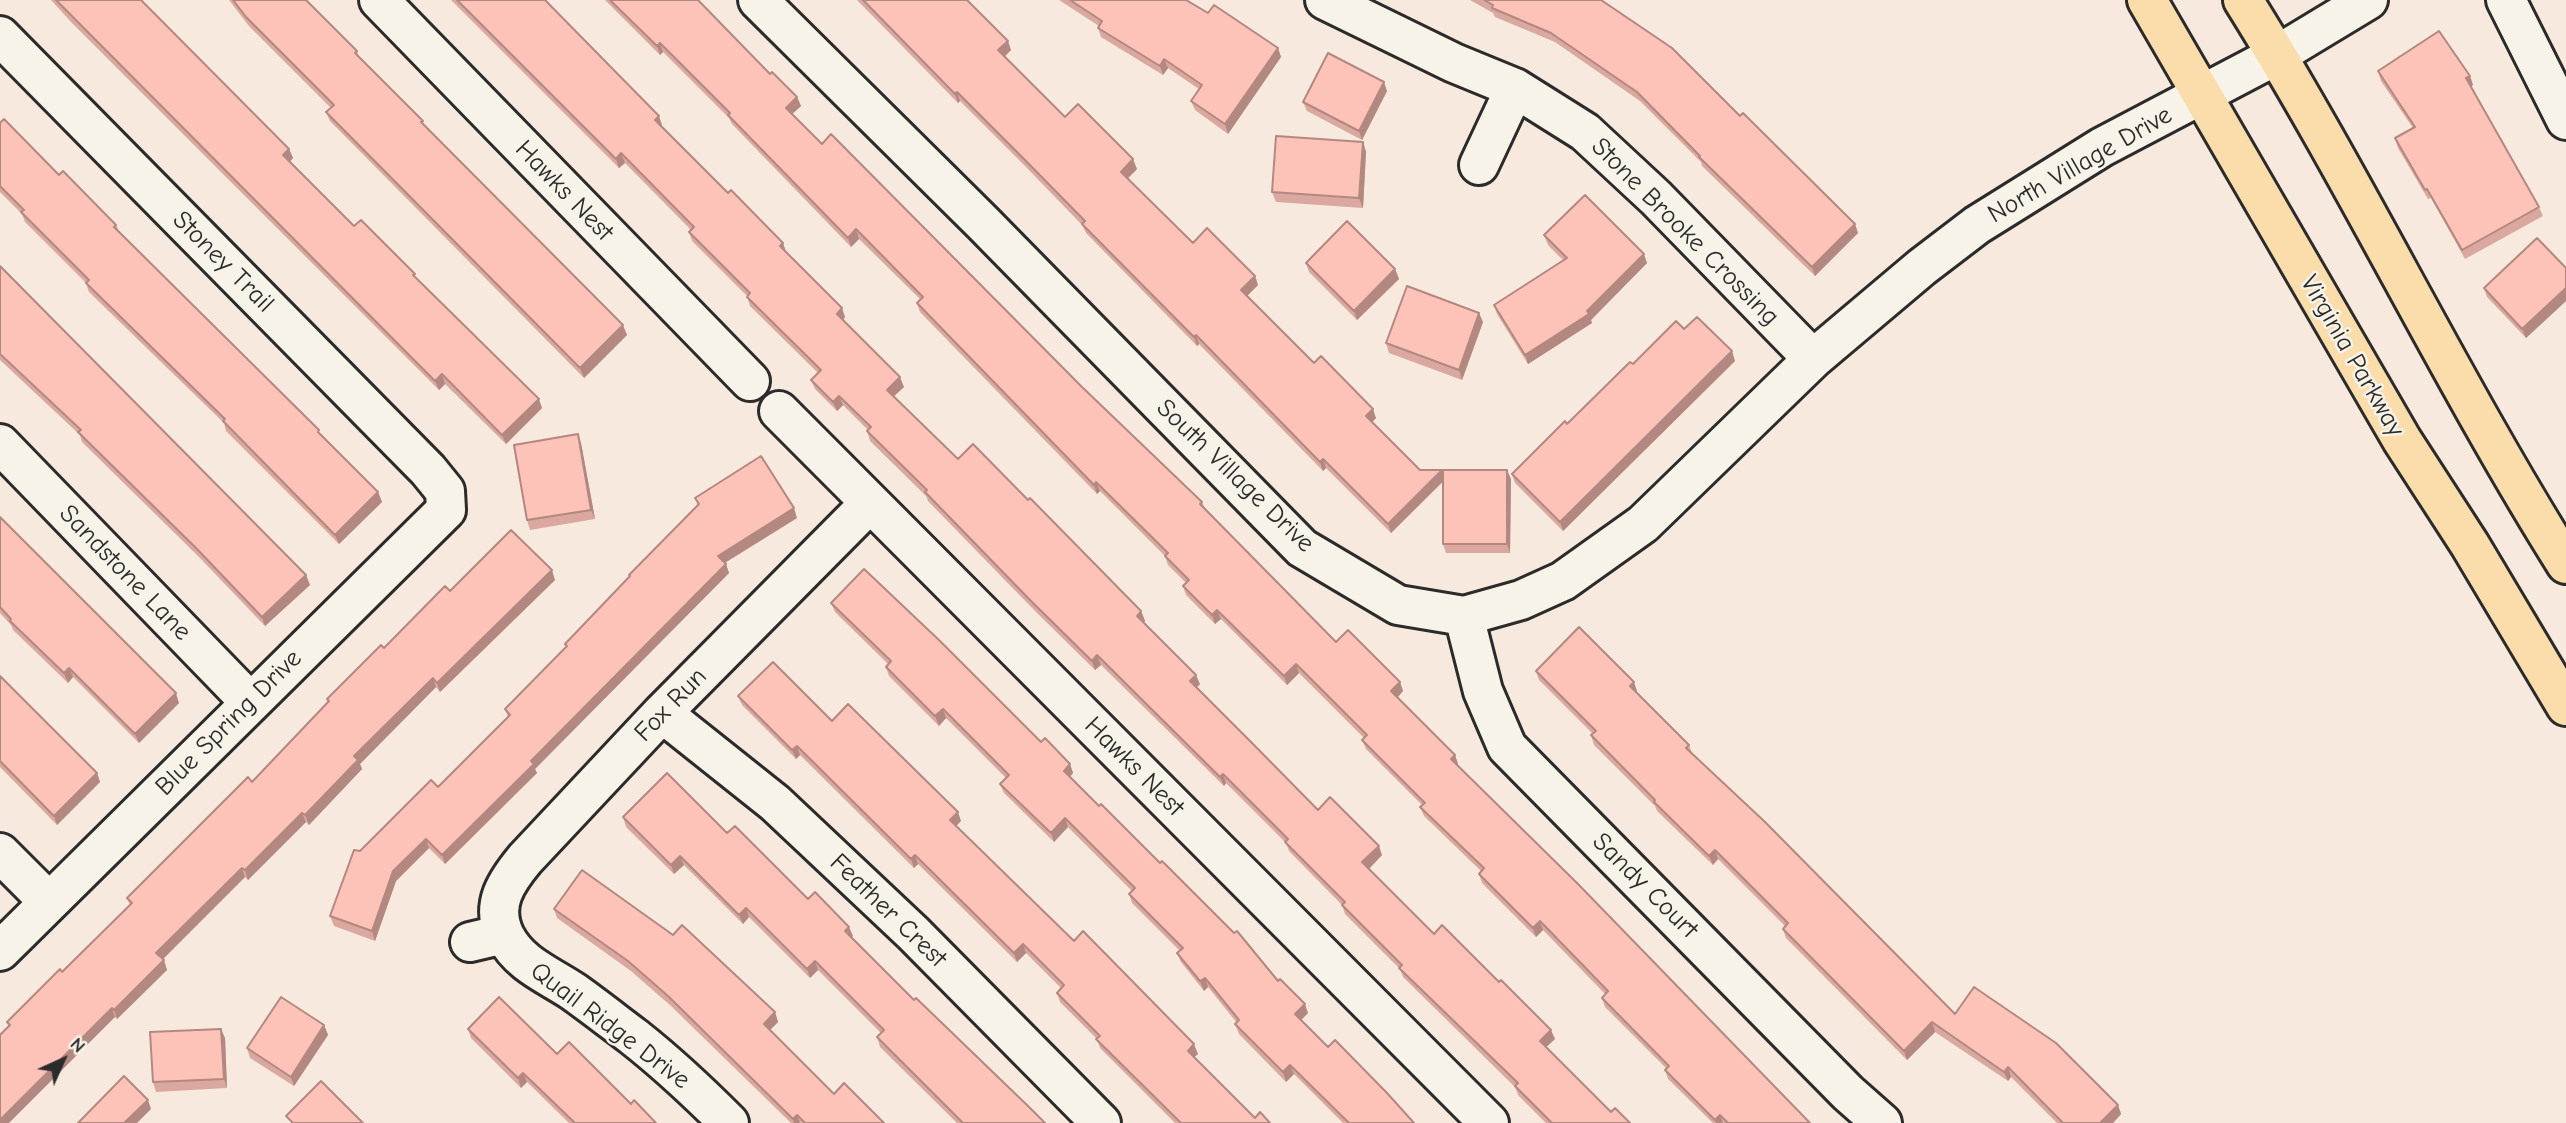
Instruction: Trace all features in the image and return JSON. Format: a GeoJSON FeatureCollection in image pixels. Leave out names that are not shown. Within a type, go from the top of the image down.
{"type":"FeatureCollection","features":[{"type":"Feature","properties":{"kind":"main road","name":"Virginia Parkway"},"geometry":{"type":"LineString","coordinates":[[2147,0],[2323,308],[2565,701]]}},
{"type":"Feature","properties":{"kind":"main road"},"geometry":{"type":"LineString","coordinates":[[2243,0],[2366,208],[2516,485],[2566,564]]}},
{"type":"Feature","properties":{"kind":"street","name":"Hawks Nest"},"geometry":{"type":"LineString","coordinates":[[379,0],[750,381]]}},
{"type":"Feature","properties":{"kind":"street","name":"South Village Drive"},"geometry":{"type":"LineString","coordinates":[[758,0],[983,223],[1302,548],[1398,605],[1464,616],[1521,600],[1563,581],[1643,524],[1813,359]]}},
{"type":"Feature","properties":{"kind":"street","name":"Stone Brooke Crossing"},"geometry":{"type":"LineString","coordinates":[[1325,0],[1454,63],[1515,88],[1585,132],[1656,198],[1813,359]]}},
{"type":"Feature","properties":{"kind":"street","name":"North Village Drive"},"geometry":{"type":"LineString","coordinates":[[1813,359],[1978,225],[2102,147],[2277,55],[2368,0]]}},
{"type":"Feature","properties":{"kind":"street"},"geometry":{"type":"LineString","coordinates":[[2506,0],[2566,120]]}},
{"type":"Feature","properties":{"kind":"street","name":"Stoney Trail"},"geometry":{"type":"LineString","coordinates":[[0,36],[428,470],[445,491]]}},
{"type":"Feature","properties":{"kind":"street"},"geometry":{"type":"LineString","coordinates":[[1479,165],[1515,88]]}},
{"type":"Feature","properties":{"kind":"street","name":"Hawks Nest"},"geometry":{"type":"LineString","coordinates":[[779,411],[1489,1123]]}},
{"type":"Feature","properties":{"kind":"street","name":"Sandstone Lane"},"geometry":{"type":"LineString","coordinates":[[0,444],[250,702]]}},
{"type":"Feature","properties":{"kind":"street","name":"Blue Spring Drive"},"geometry":{"type":"LineString","coordinates":[[0,951],[446,510],[445,491]]}},
{"type":"Feature","properties":{"kind":"street","name":"Fox Run"},"geometry":{"type":"LineString","coordinates":[[492,933],[507,881],[662,713],[870,503]]}},
{"type":"Feature","properties":{"kind":"street","name":"Sandy Court"},"geometry":{"type":"LineString","coordinates":[[1464,616],[1483,691],[1507,747],[1848,1093],[1882,1123]]}},
{"type":"Feature","properties":{"kind":"street","name":"Feather Crest"},"geometry":{"type":"LineString","coordinates":[[662,713],[785,813],[922,942],[1101,1123]]}},
{"type":"Feature","properties":{"kind":"street"},"geometry":{"type":"LineString","coordinates":[[0,853],[49,902]]}},
{"type":"Feature","properties":{"kind":"street","name":"Quail Ridge Drive"},"geometry":{"type":"LineString","coordinates":[[492,933],[527,964],[573,991],[637,1040],[704,1097],[729,1123]]}},
{"type":"Feature","properties":{"kind":"building"},"geometry":{"type":"Polygon","coordinates":[[[56,0],[141,0],[289,149],[283,155],[354,226],[361,220],[539,399],[502,435],[442,374],[435,381],[56,0]]]}},
{"type":"Feature","properties":{"kind":"building"},"geometry":{"type":"Polygon","coordinates":[[[233,0],[306,0],[423,121],[421,122],[623,325],[580,368],[326,112],[334,105],[246,17],[233,0]]]}},
{"type":"Feature","properties":{"kind":"building"},"geometry":{"type":"Polygon","coordinates":[[[457,0],[545,0],[659,116],[655,120],[728,193],[731,190],[783,243],[780,246],[842,308],[837,314],[900,377],[887,390],[958,459],[973,444],[1028,500],[1030,498],[1141,611],[1137,616],[1196,675],[1190,681],[1318,810],[1330,797],[1379,846],[1362,862],[1434,934],[1442,925],[1499,982],[1501,980],[1551,1030],[1540,1041],[1611,1112],[1615,1108],[1630,1123],[1552,1123],[1515,1086],[1518,1083],[1399,968],[1402,965],[1342,905],[1345,902],[1285,842],[1288,839],[1223,774],[1220,777],[1097,655],[1092,661],[1031,601],[925,492],[927,490],[867,431],[871,427],[839,396],[833,402],[811,380],[821,370],[747,297],[750,293],[689,232],[694,227],[621,153],[616,159],[457,0]]]}},
{"type":"Feature","properties":{"kind":"building"},"geometry":{"type":"Polygon","coordinates":[[[610,0],[698,0],[770,74],[772,72],[797,97],[786,108],[822,144],[831,134],[1082,387],[1202,502],[1200,504],[1336,642],[1348,630],[1400,682],[1391,691],[1455,755],[1451,759],[1578,884],[1810,1123],[1728,1123],[1720,1115],[1715,1120],[1665,1070],[1669,1066],[1602,998],[1608,991],[1540,921],[1533,928],[1479,874],[1484,868],[1420,807],[1425,803],[1362,740],[1367,735],[1296,664],[1284,676],[1217,610],[1212,615],[1183,586],[1189,580],[1165,556],[1168,553],[1096,482],[1094,485],[917,303],[923,297],[856,229],[848,238],[660,43],[657,46],[610,0]]]}},
{"type":"Feature","properties":{"kind":"building"},"geometry":{"type":"Polygon","coordinates":[[[863,0],[967,0],[1008,41],[998,50],[1065,117],[1078,104],[1133,159],[1121,172],[1193,243],[1207,228],[1255,276],[1241,290],[1314,363],[1321,356],[1373,409],[1366,416],[1420,470],[1442,470],[1388,524],[1323,459],[1320,462],[1196,335],[1194,337],[1082,224],[1085,221],[863,0]]]}},
{"type":"Feature","properties":{"kind":"building"},"geometry":{"type":"Polygon","coordinates":[[[1070,0],[1186,0],[1208,13],[1214,5],[1278,48],[1225,124],[1191,101],[1202,85],[1164,59],[1160,66],[1098,28],[1102,21],[1070,0]]]}},
{"type":"Feature","properties":{"kind":"building"},"geometry":{"type":"Polygon","coordinates":[[[1484,0],[1601,0],[1672,48],[1740,116],[1743,113],[1855,224],[1812,267],[1699,157],[1637,92],[1551,33],[1492,8],[1493,5],[1484,0]]]}},
{"type":"Feature","properties":{"kind":"building"},"geometry":{"type":"Polygon","coordinates":[[[2439,31],[2470,76],[2466,78],[2539,207],[2462,250],[2395,138],[2415,127],[2378,71],[2439,31]]]}},
{"type":"Feature","properties":{"kind":"building"},"geometry":{"type":"Polygon","coordinates":[[[1328,53],[1384,82],[1359,131],[1303,102],[1328,53]]]}},
{"type":"Feature","properties":{"kind":"building"},"geometry":{"type":"Polygon","coordinates":[[[4,119],[59,175],[63,171],[116,225],[114,227],[378,492],[335,535],[223,421],[225,419],[86,283],[89,280],[21,212],[24,210],[0,186],[0,123],[4,119]]]}},
{"type":"Feature","properties":{"kind":"building"},"geometry":{"type":"Polygon","coordinates":[[[1276,136],[1363,142],[1359,198],[1272,192],[1276,136]]]}},
{"type":"Feature","properties":{"kind":"building"},"geometry":{"type":"Polygon","coordinates":[[[1585,195],[1644,254],[1587,311],[1589,314],[1525,355],[1494,305],[1567,258],[1544,235],[1585,195]]]}},
{"type":"Feature","properties":{"kind":"building"},"geometry":{"type":"Polygon","coordinates":[[[1347,221],[1395,269],[1354,311],[1306,263],[1347,221]]]}},
{"type":"Feature","properties":{"kind":"building"},"geometry":{"type":"Polygon","coordinates":[[[2537,238],[2566,268],[2566,288],[2522,329],[2484,288],[2537,238]]]}},
{"type":"Feature","properties":{"kind":"building"},"geometry":{"type":"Polygon","coordinates":[[[0,266],[306,575],[262,617],[78,432],[81,430],[0,354],[0,266]]]}},
{"type":"Feature","properties":{"kind":"building"},"geometry":{"type":"Polygon","coordinates":[[[1407,286],[1479,313],[1459,370],[1386,343],[1407,286]]]}},
{"type":"Feature","properties":{"kind":"building"},"geometry":{"type":"Polygon","coordinates":[[[1697,317],[1732,351],[1560,522],[1512,474],[1565,421],[1567,424],[1676,321],[1684,329],[1697,317]]]}},
{"type":"Feature","properties":{"kind":"building"},"geometry":{"type":"Polygon","coordinates":[[[578,434],[591,510],[527,520],[514,445],[578,434]]]}},
{"type":"Feature","properties":{"kind":"building"},"geometry":{"type":"Polygon","coordinates":[[[761,456],[794,508],[718,556],[726,564],[531,761],[534,764],[442,855],[426,839],[393,871],[372,931],[330,916],[354,850],[360,851],[431,780],[438,787],[510,715],[505,709],[699,504],[695,498],[761,456]]]}},
{"type":"Feature","properties":{"kind":"building"},"geometry":{"type":"Polygon","coordinates":[[[1443,470],[1507,470],[1507,544],[1443,544],[1443,470]]]}},
{"type":"Feature","properties":{"kind":"building"},"geometry":{"type":"Polygon","coordinates":[[[0,517],[176,693],[135,734],[69,668],[64,673],[10,621],[0,607],[0,517]]]}},
{"type":"Feature","properties":{"kind":"building"},"geometry":{"type":"Polygon","coordinates":[[[511,530],[552,570],[437,683],[433,678],[354,756],[358,760],[305,815],[302,813],[245,870],[242,868],[156,953],[164,960],[0,1120],[0,1035],[10,1025],[7,1022],[132,903],[127,898],[248,777],[252,782],[329,701],[327,699],[381,645],[384,648],[445,586],[450,591],[511,530]]]}},
{"type":"Feature","properties":{"kind":"building"},"geometry":{"type":"Polygon","coordinates":[[[864,569],[1041,742],[1045,738],[1070,764],[1064,771],[1099,806],[1101,804],[1160,863],[1162,861],[1234,933],[1237,931],[1278,981],[1280,979],[1305,1004],[1295,1014],[1328,1047],[1335,1040],[1414,1123],[1349,1123],[1290,1065],[1283,1072],[1235,1024],[1239,1020],[1205,978],[1200,981],[1177,953],[1183,948],[1129,894],[1135,888],[1065,818],[1051,833],[1000,784],[1009,775],[943,709],[935,716],[886,667],[891,661],[831,603],[864,569]]]}},
{"type":"Feature","properties":{"kind":"building"},"geometry":{"type":"Polygon","coordinates":[[[1579,627],[1634,682],[1630,686],[1689,745],[1686,748],[1764,821],[1955,1014],[1974,987],[2056,1043],[2118,1105],[2100,1123],[2063,1123],[2008,1067],[2004,1072],[1932,1022],[1904,1051],[1783,929],[1788,923],[1715,850],[1709,856],[1654,802],[1591,735],[1596,731],[1536,671],[1579,627]]]}},
{"type":"Feature","properties":{"kind":"building"},"geometry":{"type":"Polygon","coordinates":[[[773,662],[832,721],[848,704],[958,812],[950,820],[1074,941],[1083,931],[1194,1044],[1188,1051],[1255,1118],[1260,1112],[1270,1123],[1181,1123],[1096,1039],[1100,1036],[1057,993],[1064,985],[1023,944],[1014,953],[915,855],[911,859],[797,746],[792,750],[738,696],[773,662]]]}},
{"type":"Feature","properties":{"kind":"building"},"geometry":{"type":"Polygon","coordinates":[[[0,676],[97,773],[54,816],[0,761],[0,676]]]}},
{"type":"Feature","properties":{"kind":"building"},"geometry":{"type":"Polygon","coordinates":[[[667,773],[727,833],[735,826],[808,899],[815,892],[849,927],[845,931],[1045,1123],[963,1123],[877,1037],[884,1030],[815,961],[807,969],[746,908],[739,915],[680,856],[671,865],[623,817],[667,773]]]}},
{"type":"Feature","properties":{"kind":"building"},"geometry":{"type":"Polygon","coordinates":[[[582,870],[673,935],[682,925],[775,1012],[764,1024],[834,1094],[844,1083],[884,1123],[805,1123],[797,1115],[793,1119],[668,996],[628,961],[554,909],[582,870]]]}},
{"type":"Feature","properties":{"kind":"building"},"geometry":{"type":"Polygon","coordinates":[[[281,997],[324,1025],[291,1077],[247,1048],[281,997]]]}},
{"type":"Feature","properties":{"kind":"building"},"geometry":{"type":"Polygon","coordinates":[[[499,997],[557,1054],[569,1042],[631,1104],[634,1100],[656,1123],[575,1123],[523,1073],[518,1078],[468,1029],[499,997]]]}},
{"type":"Feature","properties":{"kind":"building"},"geometry":{"type":"Polygon","coordinates":[[[221,1029],[224,1079],[153,1082],[150,1032],[221,1029]]]}},
{"type":"Feature","properties":{"kind":"building"},"geometry":{"type":"Polygon","coordinates":[[[124,1076],[148,1100],[124,1123],[78,1123],[124,1076]]]}},
{"type":"Feature","properties":{"kind":"building"},"geometry":{"type":"Polygon","coordinates":[[[321,1081],[363,1123],[293,1123],[286,1116],[321,1081]]]}}]}
